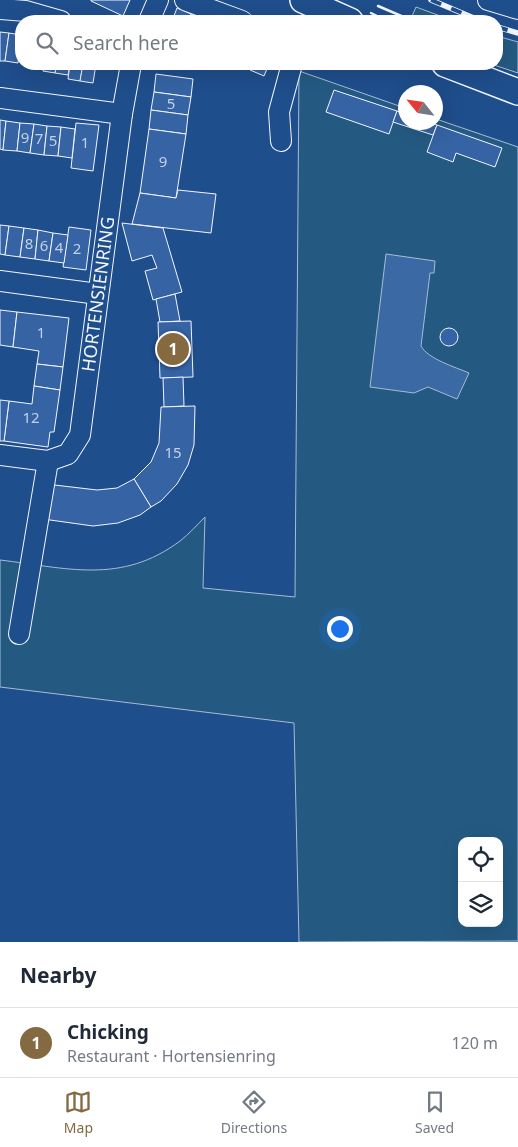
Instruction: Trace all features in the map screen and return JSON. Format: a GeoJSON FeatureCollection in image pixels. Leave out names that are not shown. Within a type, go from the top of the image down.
{"type":"FeatureCollection","features":[{"type":"Feature","properties":{"kind":"main road"},"geometry":{"type":"LineString","coordinates":[[303,0],[337,15]]}},
{"type":"Feature","properties":{"kind":"main road"},"geometry":{"type":"LineString","coordinates":[[461,70],[518,92]]}},
{"type":"Feature","properties":{"kind":"street"},"geometry":{"type":"LineString","coordinates":[[152,15],[158,0]]}},
{"type":"Feature","properties":{"kind":"street"},"geometry":{"type":"LineString","coordinates":[[185,0],[226,15]]}},
{"type":"Feature","properties":{"kind":"street"},"geometry":{"type":"LineString","coordinates":[[488,0],[518,9]]}},
{"type":"Feature","properties":{"kind":"street"},"geometry":{"type":"LineString","coordinates":[[0,8],[26,11],[40,15]]}},
{"type":"Feature","properties":{"kind":"street","name":"HORTENSIENRING"},"geometry":{"type":"LineString","coordinates":[[48,461],[68,454],[80,435],[122,114],[130,70]]}},
{"type":"Feature","properties":{"kind":"street"},"geometry":{"type":"LineString","coordinates":[[281,141],[279,112],[290,70]]}},
{"type":"Feature","properties":{"kind":"street"},"geometry":{"type":"LineString","coordinates":[[0,98],[122,114]]}},
{"type":"Feature","properties":{"kind":"street"},"geometry":{"type":"LineString","coordinates":[[0,281],[98,294]]}},
{"type":"Feature","properties":{"kind":"street"},"geometry":{"type":"LineString","coordinates":[[0,455],[48,461],[19,634]]}},
{"type":"Feature","properties":{"kind":"shaded area"},"geometry":{"type":"Polygon","coordinates":[[[416,7],[438,15],[413,15],[416,7]]]}},
{"type":"Feature","properties":{"kind":"shaded area"},"geometry":{"type":"Polygon","coordinates":[[[503,38],[518,42],[518,73],[503,68],[503,38]]]}},
{"type":"Feature","properties":{"kind":"shaded area"},"geometry":{"type":"Polygon","coordinates":[[[299,71],[398,106],[398,130],[443,130],[443,121],[518,147],[518,941],[299,942],[294,723],[0,687],[0,560],[48,567],[93,570],[136,564],[158,555],[180,541],[205,517],[203,588],[295,597],[299,71]]]}},
{"type":"Feature","properties":{"kind":"shaded area"},"geometry":{"type":"Polygon","coordinates":[[[386,254],[435,261],[434,273],[430,273],[421,346],[424,351],[436,359],[469,373],[457,399],[428,387],[414,393],[370,387],[386,254]]]}},
{"type":"Feature","properties":{"kind":"building"},"geometry":{"type":"Polygon","coordinates":[[[91,0],[130,0],[123,15],[91,0]]]}},
{"type":"Feature","properties":{"kind":"building"},"geometry":{"type":"Polygon","coordinates":[[[177,8],[191,14],[191,15],[174,15],[177,8]]]}},
{"type":"Feature","properties":{"kind":"building"},"geometry":{"type":"Polygon","coordinates":[[[0,32],[9,33],[5,61],[0,61],[0,32]]]}},
{"type":"Feature","properties":{"kind":"building"},"geometry":{"type":"Polygon","coordinates":[[[9,33],[15,34],[15,63],[5,61],[9,33]]]}},
{"type":"Feature","properties":{"kind":"building"},"geometry":{"type":"Polygon","coordinates":[[[43,70],[56,70],[55,73],[43,70]]]}},
{"type":"Feature","properties":{"kind":"building"},"geometry":{"type":"Polygon","coordinates":[[[56,70],[69,70],[68,75],[55,73],[56,70]]]}},
{"type":"Feature","properties":{"kind":"building"},"geometry":{"type":"Polygon","coordinates":[[[69,70],[82,70],[80,81],[68,79],[69,70]]]}},
{"type":"Feature","properties":{"kind":"building"},"geometry":{"type":"Polygon","coordinates":[[[82,70],[95,70],[93,83],[80,81],[82,70]]]}},
{"type":"Feature","properties":{"kind":"building"},"geometry":{"type":"Polygon","coordinates":[[[250,70],[266,70],[264,76],[250,70]]]}},
{"type":"Feature","properties":{"kind":"building"},"geometry":{"type":"Polygon","coordinates":[[[156,74],[193,79],[191,97],[154,92],[156,74]]]}},
{"type":"Feature","properties":{"kind":"building"},"geometry":{"type":"Polygon","coordinates":[[[334,90],[397,111],[389,134],[326,112],[334,90]]]}},
{"type":"Feature","properties":{"kind":"building"},"geometry":{"type":"Polygon","coordinates":[[[154,92],[191,97],[188,115],[151,110],[154,92]]]}},
{"type":"Feature","properties":{"kind":"building"},"geometry":{"type":"Polygon","coordinates":[[[151,110],[188,115],[186,134],[149,129],[151,110]]]}},
{"type":"Feature","properties":{"kind":"building"},"geometry":{"type":"Polygon","coordinates":[[[397,111],[398,111],[398,124],[393,122],[397,111]]]}},
{"type":"Feature","properties":{"kind":"building"},"geometry":{"type":"Polygon","coordinates":[[[0,120],[6,121],[3,150],[0,149],[0,120]]]}},
{"type":"Feature","properties":{"kind":"building"},"geometry":{"type":"Polygon","coordinates":[[[6,121],[20,123],[17,151],[3,150],[6,121]]]}},
{"type":"Feature","properties":{"kind":"building"},"geometry":{"type":"Polygon","coordinates":[[[20,123],[34,124],[30,153],[17,151],[20,123]]]}},
{"type":"Feature","properties":{"kind":"building"},"geometry":{"type":"Polygon","coordinates":[[[76,123],[99,125],[93,171],[71,168],[76,123]]]}},
{"type":"Feature","properties":{"kind":"building"},"geometry":{"type":"Polygon","coordinates":[[[34,124],[47,126],[44,155],[30,153],[34,124]]]}},
{"type":"Feature","properties":{"kind":"building"},"geometry":{"type":"Polygon","coordinates":[[[47,126],[61,127],[58,156],[44,155],[47,126]]]}},
{"type":"Feature","properties":{"kind":"building"},"geometry":{"type":"Polygon","coordinates":[[[61,127],[75,129],[72,158],[58,156],[61,127]]]}},
{"type":"Feature","properties":{"kind":"building"},"geometry":{"type":"Polygon","coordinates":[[[443,127],[502,148],[495,167],[456,153],[453,162],[427,152],[435,130],[443,130],[443,127]]]}},
{"type":"Feature","properties":{"kind":"building"},"geometry":{"type":"Polygon","coordinates":[[[149,129],[186,134],[176,198],[140,193],[149,129]]]}},
{"type":"Feature","properties":{"kind":"building"},"geometry":{"type":"Polygon","coordinates":[[[418,130],[435,130],[433,135],[418,130]]]}},
{"type":"Feature","properties":{"kind":"building"},"geometry":{"type":"Polygon","coordinates":[[[178,190],[216,194],[211,233],[132,224],[140,193],[176,198],[178,190]]]}},
{"type":"Feature","properties":{"kind":"building"},"geometry":{"type":"Polygon","coordinates":[[[122,223],[163,228],[182,292],[153,300],[145,271],[157,268],[152,255],[132,261],[122,223]]]}},
{"type":"Feature","properties":{"kind":"building"},"geometry":{"type":"Polygon","coordinates":[[[0,225],[9,226],[5,255],[0,254],[0,225]]]}},
{"type":"Feature","properties":{"kind":"building"},"geometry":{"type":"Polygon","coordinates":[[[9,226],[24,228],[20,257],[5,255],[9,226]]]}},
{"type":"Feature","properties":{"kind":"building"},"geometry":{"type":"Polygon","coordinates":[[[69,227],[91,230],[86,270],[63,267],[69,227]]]}},
{"type":"Feature","properties":{"kind":"building"},"geometry":{"type":"Polygon","coordinates":[[[24,228],[38,230],[35,259],[20,257],[24,228]]]}},
{"type":"Feature","properties":{"kind":"building"},"geometry":{"type":"Polygon","coordinates":[[[38,230],[53,233],[49,261],[35,259],[38,230]]]}},
{"type":"Feature","properties":{"kind":"building"},"geometry":{"type":"Polygon","coordinates":[[[53,233],[68,235],[64,263],[49,261],[53,233]]]}},
{"type":"Feature","properties":{"kind":"building"},"geometry":{"type":"Polygon","coordinates":[[[175,294],[180,321],[160,322],[156,299],[175,294]]]}},
{"type":"Feature","properties":{"kind":"building"},"geometry":{"type":"Polygon","coordinates":[[[0,310],[17,312],[13,347],[0,345],[0,310]]]}},
{"type":"Feature","properties":{"kind":"building"},"geometry":{"type":"Polygon","coordinates":[[[17,312],[69,318],[63,367],[37,364],[39,351],[13,347],[17,312]]]}},
{"type":"Feature","properties":{"kind":"building"},"geometry":{"type":"Polygon","coordinates":[[[191,321],[193,377],[160,378],[158,322],[191,321]]]}},
{"type":"Feature","properties":{"kind":"building"},"geometry":{"type":"Polygon","coordinates":[[[449,328],[455,331],[458,337],[455,343],[449,346],[443,343],[440,337],[443,331],[449,328]]]}},
{"type":"Feature","properties":{"kind":"building"},"geometry":{"type":"Polygon","coordinates":[[[37,364],[63,367],[60,390],[34,386],[37,364]]]}},
{"type":"Feature","properties":{"kind":"building"},"geometry":{"type":"Polygon","coordinates":[[[183,377],[184,406],[164,407],[163,378],[183,377]]]}},
{"type":"Feature","properties":{"kind":"building"},"geometry":{"type":"Polygon","coordinates":[[[34,386],[60,390],[54,432],[50,432],[48,447],[4,441],[9,401],[32,404],[34,386]]]}},
{"type":"Feature","properties":{"kind":"building"},"geometry":{"type":"Polygon","coordinates":[[[0,400],[9,401],[4,441],[0,441],[0,400]]]}},
{"type":"Feature","properties":{"kind":"building"},"geometry":{"type":"Polygon","coordinates":[[[195,406],[194,445],[188,465],[177,484],[161,501],[151,507],[134,479],[151,462],[159,443],[161,407],[195,406]]]}},
{"type":"Feature","properties":{"kind":"building"},"geometry":{"type":"Polygon","coordinates":[[[134,479],[151,507],[140,515],[118,523],[93,526],[43,519],[46,484],[97,490],[117,488],[134,479]]]}},
{"type":"Feature","properties":{"kind":"railway"},"geometry":{"type":"LineString","coordinates":[[431,0],[467,15]]}},
{"type":"Feature","properties":{"kind":"railway"},"geometry":{"type":"LineString","coordinates":[[503,29],[518,33]]}},
{"type":"Feature","properties":{"kind":"wall"},"geometry":{"type":"LineString","coordinates":[[378,6],[399,15]]}},
{"type":"Feature","properties":{"kind":"wall"},"geometry":{"type":"LineString","coordinates":[[371,13],[375,15]]}},
{"type":"Feature","properties":{"kind":"place","name":"Chicking"},"geometry":{"type":"Point","coordinates":[173,349]}}]}
